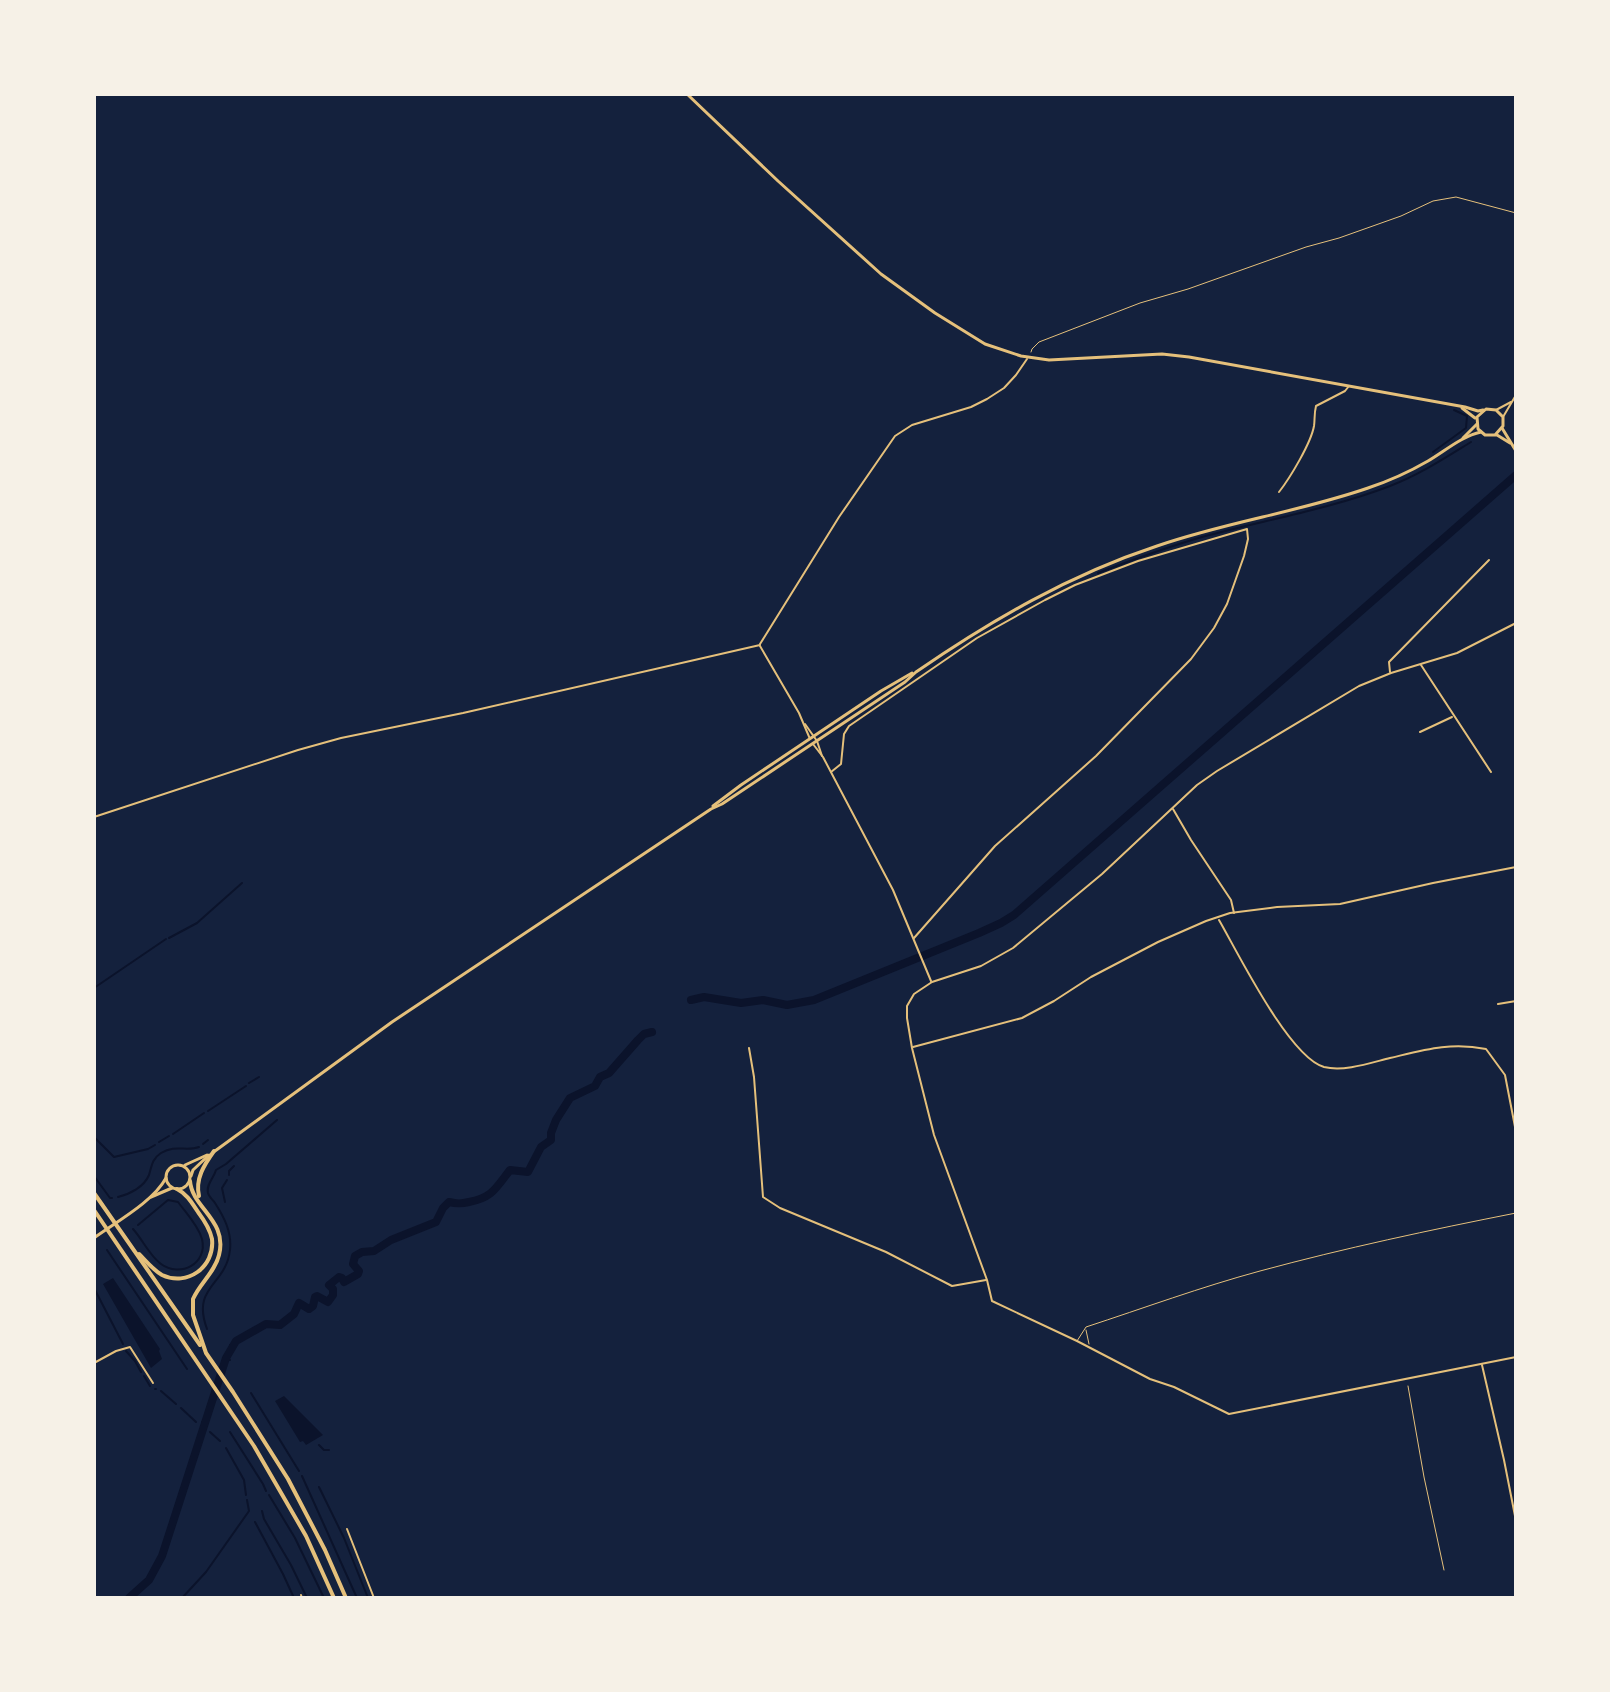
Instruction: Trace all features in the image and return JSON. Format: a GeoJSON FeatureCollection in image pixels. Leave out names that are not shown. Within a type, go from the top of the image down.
{"type":"FeatureCollection","features":[{"type":"Feature","properties":{"kind":"highway"},"geometry":{"type":"LineString","coordinates":[[205,1209],[197,1188],[203,1166],[214,1151]]}},
{"type":"Feature","properties":{"kind":"highway"},"geometry":{"type":"LineString","coordinates":[[190,1178],[192,1191],[217,1228],[220,1246],[216,1264],[196,1293],[192,1305],[195,1326],[207,1354]]}},
{"type":"Feature","properties":{"kind":"highway"},"geometry":{"type":"LineString","coordinates":[[129,1242],[154,1270],[164,1276],[182,1279],[202,1269],[211,1251],[209,1229],[186,1195],[175,1188]]}},
{"type":"Feature","properties":{"kind":"highway"},"geometry":{"type":"LineString","coordinates":[[94,1193],[233,1392],[288,1479],[346,1598]]}},
{"type":"Feature","properties":{"kind":"highway"},"geometry":{"type":"LineString","coordinates":[[95,1211],[254,1446],[306,1536],[334,1598]]}},
{"type":"Feature","properties":{"kind":"main road"},"geometry":{"type":"LineString","coordinates":[[687,94],[881,274],[909,296],[985,344],[1028,358],[1072,360],[1176,355],[1478,411],[1491,408],[1503,417],[1502,428],[1516,451]]}},
{"type":"Feature","properties":{"kind":"main road"},"geometry":{"type":"LineString","coordinates":[[1459,406],[1472,414],[1481,432]]}},
{"type":"Feature","properties":{"kind":"main road"},"geometry":{"type":"LineString","coordinates":[[1460,440],[1477,422],[1483,410]]}},
{"type":"Feature","properties":{"kind":"main road"},"geometry":{"type":"LineString","coordinates":[[1495,435],[1502,428]]}},
{"type":"Feature","properties":{"kind":"main road"},"geometry":{"type":"LineString","coordinates":[[148,1199],[186,1186],[193,1170],[214,1151],[392,1022],[1003,615],[1105,565],[1194,534],[1371,487],[1413,469],[1460,440],[1481,432],[1510,443]]}},
{"type":"Feature","properties":{"kind":"main road"},"geometry":{"type":"LineString","coordinates":[[711,809],[812,737],[905,676],[916,672]]}},
{"type":"Feature","properties":{"kind":"main road"},"geometry":{"type":"LineString","coordinates":[[94,1238],[148,1199],[163,1184],[170,1167],[190,1164],[214,1151]]}},
{"type":"Feature","properties":{"kind":"main road"},"geometry":{"type":"LineString","coordinates":[[181,1165],[188,1169],[190,1178]]}},
{"type":"Feature","properties":{"kind":"main road"},"geometry":{"type":"LineString","coordinates":[[166,1178],[175,1188]]}},
{"type":"Feature","properties":{"kind":"street"},"geometry":{"type":"LineString","coordinates":[[94,817],[341,738],[760,645],[839,517],[895,436],[912,425],[987,399],[1004,388],[1028,358]]}},
{"type":"Feature","properties":{"kind":"street"},"geometry":{"type":"LineString","coordinates":[[1279,492],[1291,476],[1313,429],[1316,406],[1349,386]]}},
{"type":"Feature","properties":{"kind":"street"},"geometry":{"type":"LineString","coordinates":[[1503,417],[1516,395]]}},
{"type":"Feature","properties":{"kind":"street"},"geometry":{"type":"LineString","coordinates":[[1496,410],[1512,402]]}},
{"type":"Feature","properties":{"kind":"street"},"geometry":{"type":"LineString","coordinates":[[831,772],[841,764],[844,734],[849,726],[933,667],[1016,616],[1075,585],[1138,561],[1247,529],[1244,556],[1227,604],[1191,659],[1096,756],[995,846],[914,938]]}},
{"type":"Feature","properties":{"kind":"street"},"geometry":{"type":"LineString","coordinates":[[1391,673],[1389,662],[1489,560]]}},
{"type":"Feature","properties":{"kind":"street"},"geometry":{"type":"LineString","coordinates":[[1516,623],[1465,650],[1359,686],[1217,771],[1197,785],[1102,874],[1013,948],[981,966],[917,990],[908,1004],[907,1018],[934,1135],[992,1301],[1226,1414],[1516,1357]]}},
{"type":"Feature","properties":{"kind":"street"},"geometry":{"type":"LineString","coordinates":[[760,645],[893,890],[932,982]]}},
{"type":"Feature","properties":{"kind":"street"},"geometry":{"type":"LineString","coordinates":[[1420,664],[1491,772]]}},
{"type":"Feature","properties":{"kind":"street"},"geometry":{"type":"LineString","coordinates":[[1420,732],[1454,717]]}},
{"type":"Feature","properties":{"kind":"street"},"geometry":{"type":"LineString","coordinates":[[1172,808],[1231,900],[1234,913]]}},
{"type":"Feature","properties":{"kind":"street"},"geometry":{"type":"LineString","coordinates":[[912,1048],[1022,1018],[1158,942],[1218,917],[1277,907],[1340,904],[1516,867]]}},
{"type":"Feature","properties":{"kind":"street"},"geometry":{"type":"LineString","coordinates":[[1218,917],[1288,1036],[1314,1063],[1334,1068],[1433,1047],[1486,1049],[1505,1075],[1516,1132]]}},
{"type":"Feature","properties":{"kind":"street"},"geometry":{"type":"LineString","coordinates":[[1498,1004],[1516,1001]]}},
{"type":"Feature","properties":{"kind":"street"},"geometry":{"type":"LineString","coordinates":[[749,1048],[763,1197],[780,1208],[886,1252],[952,1286],[987,1280]]}},
{"type":"Feature","properties":{"kind":"street"},"geometry":{"type":"LineString","coordinates":[[94,1363],[130,1347],[153,1383]]}},
{"type":"Feature","properties":{"kind":"street"},"geometry":{"type":"LineString","coordinates":[[1482,1364],[1516,1521]]}},
{"type":"Feature","properties":{"kind":"street"},"geometry":{"type":"LineString","coordinates":[[347,1529],[374,1598]]}},
{"type":"Feature","properties":{"kind":"lane"},"geometry":{"type":"LineString","coordinates":[[1077,1341],[1086,1327],[1260,1271],[1359,1246],[1516,1213]]}},
{"type":"Feature","properties":{"kind":"lane"},"geometry":{"type":"LineString","coordinates":[[1086,1327],[1089,1347]]}},
{"type":"Feature","properties":{"kind":"path"},"geometry":{"type":"LineString","coordinates":[[1028,358],[1039,342],[1140,303],[1401,216],[1433,201],[1456,197],[1516,213]]}},
{"type":"Feature","properties":{"kind":"path"},"geometry":{"type":"LineString","coordinates":[[1407,1379],[1444,1570]]}},
{"type":"Feature","properties":{"kind":"water"},"geometry":{"type":"Polygon","coordinates":[[[113,1278],[160,1349],[162,1359],[151,1368],[103,1284],[113,1278]]]}},
{"type":"Feature","properties":{"kind":"water"},"geometry":{"type":"Polygon","coordinates":[[[284,1396],[323,1435],[306,1445],[300,1442],[275,1401],[284,1396]]]}},
{"type":"Feature","properties":{"kind":"waterway"},"geometry":{"type":"LineString","coordinates":[[1433,452],[1466,428],[1467,416],[1454,410]]}},
{"type":"Feature","properties":{"kind":"waterway"},"geometry":{"type":"LineString","coordinates":[[1098,573],[1202,537],[1321,508],[1390,486],[1432,466],[1471,442]]}},
{"type":"Feature","properties":{"kind":"waterway"},"geometry":{"type":"LineString","coordinates":[[691,1000],[704,997],[741,1003],[763,1000],[787,1005],[814,1000],[979,933],[1014,915],[1516,475]]}},
{"type":"Feature","properties":{"kind":"waterway"},"geometry":{"type":"LineString","coordinates":[[169,938],[197,923],[242,883]]}},
{"type":"Feature","properties":{"kind":"waterway"},"geometry":{"type":"LineString","coordinates":[[94,988],[166,939]]}},
{"type":"Feature","properties":{"kind":"waterway"},"geometry":{"type":"LineString","coordinates":[[129,1598],[149,1580],[162,1556],[226,1358],[236,1341],[266,1324],[280,1325],[294,1314],[299,1303],[309,1309],[317,1296],[328,1302],[333,1295],[329,1285],[339,1277],[344,1282],[358,1274],[353,1264],[355,1256],[374,1251],[391,1240],[436,1222],[449,1202],[464,1203],[483,1198],[510,1170],[528,1172],[541,1147],[551,1140],[556,1120],[570,1098],[595,1086],[600,1077],[609,1073],[644,1034],[652,1032]]}},
{"type":"Feature","properties":{"kind":"waterway"},"geometry":{"type":"LineString","coordinates":[[249,1083],[259,1077]]}},
{"type":"Feature","properties":{"kind":"waterway"},"geometry":{"type":"LineString","coordinates":[[208,1111],[246,1086]]}},
{"type":"Feature","properties":{"kind":"waterway"},"geometry":{"type":"LineString","coordinates":[[173,1134],[204,1113]]}},
{"type":"Feature","properties":{"kind":"waterway"},"geometry":{"type":"LineString","coordinates":[[207,1329],[203,1304],[227,1262],[230,1250],[227,1225],[208,1187],[216,1170],[277,1120]]}},
{"type":"Feature","properties":{"kind":"waterway"},"geometry":{"type":"LineString","coordinates":[[159,1142],[169,1136]]}},
{"type":"Feature","properties":{"kind":"waterway"},"geometry":{"type":"LineString","coordinates":[[94,1137],[114,1157],[155,1145]]}},
{"type":"Feature","properties":{"kind":"waterway"},"geometry":{"type":"LineString","coordinates":[[203,1144],[208,1140]]}},
{"type":"Feature","properties":{"kind":"waterway"},"geometry":{"type":"LineString","coordinates":[[118,1197],[144,1183],[154,1160],[161,1153],[199,1147]]}},
{"type":"Feature","properties":{"kind":"waterway"},"geometry":{"type":"LineString","coordinates":[[229,1175],[234,1166]]}},
{"type":"Feature","properties":{"kind":"waterway"},"geometry":{"type":"LineString","coordinates":[[94,1176],[112,1198]]}},
{"type":"Feature","properties":{"kind":"waterway"},"geometry":{"type":"LineString","coordinates":[[225,1202],[222,1188],[227,1180]]}},
{"type":"Feature","properties":{"kind":"waterway"},"geometry":{"type":"LineString","coordinates":[[133,1229],[153,1256],[168,1268],[184,1269],[197,1262],[201,1255],[200,1234],[178,1202],[168,1200],[138,1225]]}},
{"type":"Feature","properties":{"kind":"waterway"},"geometry":{"type":"LineString","coordinates":[[107,1250],[187,1369]]}},
{"type":"Feature","properties":{"kind":"waterway"},"geometry":{"type":"LineString","coordinates":[[94,1288],[123,1344]]}},
{"type":"Feature","properties":{"kind":"waterway"},"geometry":{"type":"LineString","coordinates":[[126,1351],[141,1372]]}},
{"type":"Feature","properties":{"kind":"waterway"},"geometry":{"type":"LineString","coordinates":[[226,1358],[230,1360]]}},
{"type":"Feature","properties":{"kind":"waterway"},"geometry":{"type":"LineString","coordinates":[[144,1376],[150,1386]]}},
{"type":"Feature","properties":{"kind":"waterway"},"geometry":{"type":"LineString","coordinates":[[161,1391],[176,1404]]}},
{"type":"Feature","properties":{"kind":"waterway"},"geometry":{"type":"LineString","coordinates":[[251,1393],[299,1471]]}},
{"type":"Feature","properties":{"kind":"waterway"},"geometry":{"type":"LineString","coordinates":[[181,1408],[196,1422]]}},
{"type":"Feature","properties":{"kind":"waterway"},"geometry":{"type":"LineString","coordinates":[[202,1422],[205,1430]]}},
{"type":"Feature","properties":{"kind":"waterway"},"geometry":{"type":"LineString","coordinates":[[210,1432],[220,1441]]}},
{"type":"Feature","properties":{"kind":"waterway"},"geometry":{"type":"LineString","coordinates":[[230,1432],[266,1491]]}},
{"type":"Feature","properties":{"kind":"waterway"},"geometry":{"type":"LineString","coordinates":[[319,1445],[329,1450]]}},
{"type":"Feature","properties":{"kind":"waterway"},"geometry":{"type":"LineString","coordinates":[[226,1448],[244,1480],[246,1495]]}},
{"type":"Feature","properties":{"kind":"waterway"},"geometry":{"type":"LineString","coordinates":[[302,1476],[357,1598]]}},
{"type":"Feature","properties":{"kind":"waterway"},"geometry":{"type":"LineString","coordinates":[[319,1487],[368,1598]]}},
{"type":"Feature","properties":{"kind":"waterway"},"geometry":{"type":"LineString","coordinates":[[269,1495],[295,1538],[324,1598]]}},
{"type":"Feature","properties":{"kind":"waterway"},"geometry":{"type":"LineString","coordinates":[[182,1598],[206,1572],[249,1511],[247,1500]]}},
{"type":"Feature","properties":{"kind":"waterway"},"geometry":{"type":"LineString","coordinates":[[262,1511],[307,1598]]}},
{"type":"Feature","properties":{"kind":"waterway"},"geometry":{"type":"LineString","coordinates":[[255,1522],[294,1598]]}}]}
